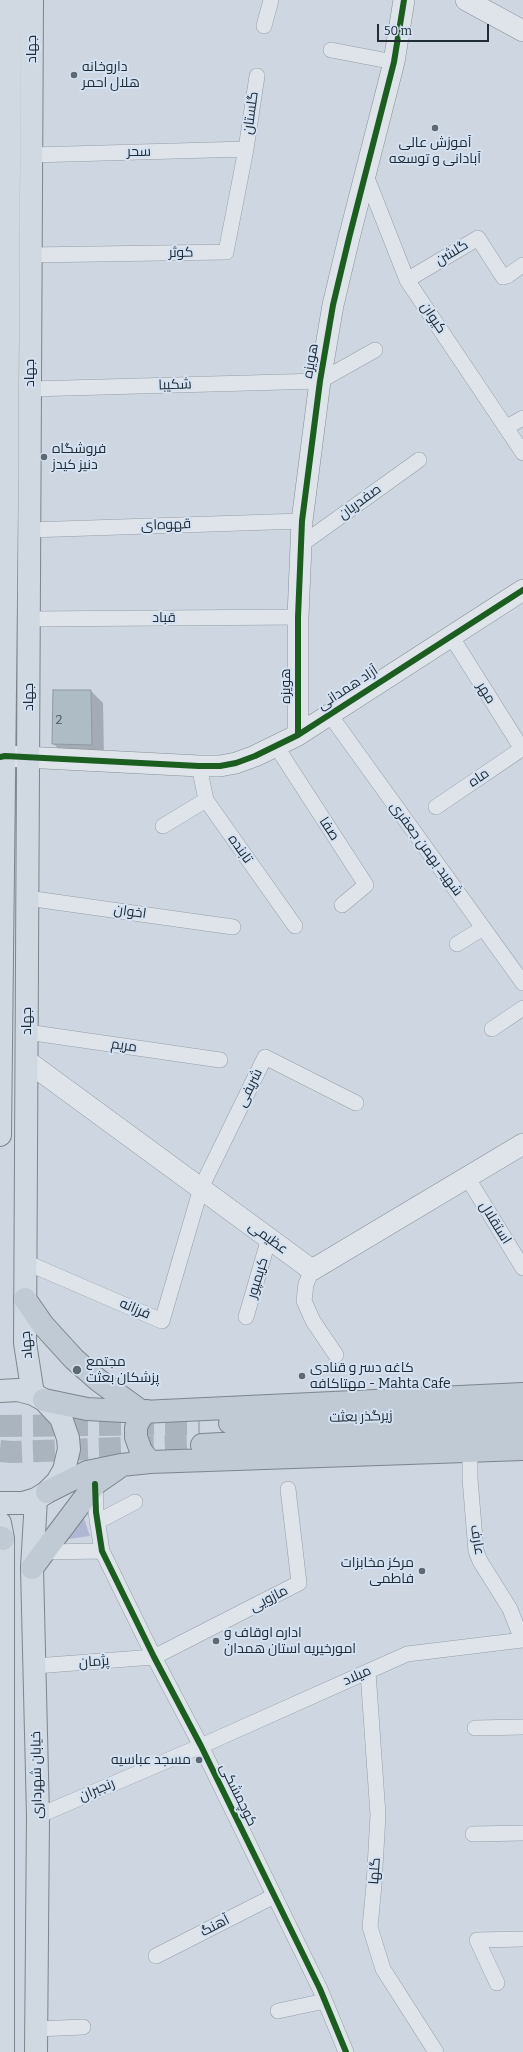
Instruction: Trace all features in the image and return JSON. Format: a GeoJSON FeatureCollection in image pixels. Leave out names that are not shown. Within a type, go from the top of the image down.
{"type":"FeatureCollection","features":[{"type":"Feature","properties":{"kind":"highway"},"geometry":{"type":"LineString","coordinates":[[25,1299],[42,1325],[74,1359],[98,1380],[144,1411]]}},
{"type":"Feature","properties":{"kind":"highway"},"geometry":{"type":"LineString","coordinates":[[39,1397],[87,1409],[144,1411],[523,1394]]}},
{"type":"Feature","properties":{"kind":"highway","name":"زیرگذر بعثت"},"geometry":{"type":"LineString","coordinates":[[200,1424],[523,1410]]}},
{"type":"Feature","properties":{"kind":"highway"},"geometry":{"type":"LineString","coordinates":[[144,1411],[136,1428],[136,1437],[141,1451],[150,1462]]}},
{"type":"Feature","properties":{"kind":"highway","name":"زیرگذر بعثت"},"geometry":{"type":"LineString","coordinates":[[202,1445],[523,1429]]}},
{"type":"Feature","properties":{"kind":"highway"},"geometry":{"type":"LineString","coordinates":[[42,1495],[87,1472],[121,1465],[150,1462],[523,1449]]}},
{"type":"Feature","properties":{"kind":"highway"},"geometry":{"type":"LineString","coordinates":[[37,1560],[96,1484],[121,1465]]}},
{"type":"Feature","properties":{"kind":"main road","name":"جهاد"},"geometry":{"type":"LineString","coordinates":[[0,1135],[4,511],[4,237],[10,0]]}},
{"type":"Feature","properties":{"kind":"main road","name":"جهاد"},"geometry":{"type":"LineString","coordinates":[[32,0],[25,1343],[39,1397]]}},
{"type":"Feature","properties":{"kind":"main road"},"geometry":{"type":"LineString","coordinates":[[0,1391],[18,1390],[39,1397],[61,1418],[67,1433],[69,1449],[64,1470],[57,1482],[42,1495],[23,1503],[0,1503]]}},
{"type":"Feature","properties":{"kind":"main road","name":"خیابان شهرداری"},"geometry":{"type":"LineString","coordinates":[[36,2052],[38,1816],[35,1666],[37,1560],[42,1495]]}},
{"type":"Feature","properties":{"kind":"main road"},"geometry":{"type":"LineString","coordinates":[[1,1533],[2,2046]]}},
{"type":"Feature","properties":{"kind":"street"},"geometry":{"type":"LineString","coordinates":[[264,26],[271,0]]}},
{"type":"Feature","properties":{"kind":"street","name":"هویزه"},"geometry":{"type":"LineString","coordinates":[[298,734],[298,617],[302,521],[320,381],[333,305],[364,173],[379,123],[394,62],[404,0]]}},
{"type":"Feature","properties":{"kind":"street"},"geometry":{"type":"LineString","coordinates":[[466,0],[523,31]]}},
{"type":"Feature","properties":{"kind":"street"},"geometry":{"type":"LineString","coordinates":[[330,50],[394,62]]}},
{"type":"Feature","properties":{"kind":"street","name":"گلستان"},"geometry":{"type":"LineString","coordinates":[[246,149],[257,76]]}},
{"type":"Feature","properties":{"kind":"street","name":"سحر"},"geometry":{"type":"LineString","coordinates":[[32,155],[246,149]]}},
{"type":"Feature","properties":{"kind":"street","name":"کوثر"},"geometry":{"type":"LineString","coordinates":[[31,255],[226,252],[246,149]]}},
{"type":"Feature","properties":{"kind":"street","name":"کیوان"},"geometry":{"type":"LineString","coordinates":[[364,173],[407,280],[523,453]]}},
{"type":"Feature","properties":{"kind":"street","name":"گلشن"},"geometry":{"type":"LineString","coordinates":[[407,280],[478,238],[503,277],[507,276],[523,265]]}},
{"type":"Feature","properties":{"kind":"street"},"geometry":{"type":"LineString","coordinates":[[320,381],[375,350]]}},
{"type":"Feature","properties":{"kind":"street","name":"شکیبا"},"geometry":{"type":"LineString","coordinates":[[30,389],[320,381]]}},
{"type":"Feature","properties":{"kind":"street"},"geometry":{"type":"LineString","coordinates":[[507,427],[523,418]]}},
{"type":"Feature","properties":{"kind":"street","name":"صفدریان"},"geometry":{"type":"LineString","coordinates":[[302,544],[419,460]]}},
{"type":"Feature","properties":{"kind":"street","name":"قهوه‌ای"},"geometry":{"type":"LineString","coordinates":[[30,530],[302,521]]}},
{"type":"Feature","properties":{"kind":"street","name":"آزاد همدانی"},"geometry":{"type":"LineString","coordinates":[[2,756],[199,766],[220,766],[236,763],[276,746],[330,715],[523,590]]}},
{"type":"Feature","properties":{"kind":"street","name":"قباد"},"geometry":{"type":"LineString","coordinates":[[29,619],[298,617]]}},
{"type":"Feature","properties":{"kind":"street","name":"مهر"},"geometry":{"type":"LineString","coordinates":[[451,636],[522,749]]}},
{"type":"Feature","properties":{"kind":"street","name":"شهید بهمن جعفری"},"geometry":{"type":"LineString","coordinates":[[330,715],[523,983]]}},
{"type":"Feature","properties":{"kind":"street","name":"صفا"},"geometry":{"type":"LineString","coordinates":[[276,746],[366,885],[342,905]]}},
{"type":"Feature","properties":{"kind":"street","name":"ماه"},"geometry":{"type":"LineString","coordinates":[[436,807],[522,749]]}},
{"type":"Feature","properties":{"kind":"street","name":"تابنده"},"geometry":{"type":"LineString","coordinates":[[199,766],[206,800],[295,926]]}},
{"type":"Feature","properties":{"kind":"street"},"geometry":{"type":"LineString","coordinates":[[162,826],[206,800]]}},
{"type":"Feature","properties":{"kind":"street","name":"اخوان"},"geometry":{"type":"LineString","coordinates":[[27,898],[233,927]]}},
{"type":"Feature","properties":{"kind":"street"},"geometry":{"type":"LineString","coordinates":[[457,944],[483,928]]}},
{"type":"Feature","properties":{"kind":"street"},"geometry":{"type":"LineString","coordinates":[[492,1029],[523,1008]]}},
{"type":"Feature","properties":{"kind":"street","name":"مریم"},"geometry":{"type":"LineString","coordinates":[[27,1032],[220,1060]]}},
{"type":"Feature","properties":{"kind":"street","name":"شریفی"},"geometry":{"type":"LineString","coordinates":[[201,1188],[265,1057],[356,1103]]}},
{"type":"Feature","properties":{"kind":"street","name":"عظیمی"},"geometry":{"type":"LineString","coordinates":[[27,1061],[312,1270]]}},
{"type":"Feature","properties":{"kind":"street"},"geometry":{"type":"LineString","coordinates":[[336,1355],[313,1321],[304,1301],[306,1284],[312,1270],[523,1144]]}},
{"type":"Feature","properties":{"kind":"street","name":"استقلال"},"geometry":{"type":"LineString","coordinates":[[467,1178],[523,1268]]}},
{"type":"Feature","properties":{"kind":"street","name":"فرزانه"},"geometry":{"type":"LineString","coordinates":[[25,1262],[162,1321],[201,1188]]}},
{"type":"Feature","properties":{"kind":"street","name":"کریمپور"},"geometry":{"type":"LineString","coordinates":[[246,1317],[269,1238]]}},
{"type":"Feature","properties":{"kind":"street","name":"عارف"},"geometry":{"type":"LineString","coordinates":[[470,1452],[470,1479],[476,1550],[480,1561],[510,1609],[523,1640]]}},
{"type":"Feature","properties":{"kind":"street","name":"کوچمشکی"},"geometry":{"type":"LineString","coordinates":[[96,1484],[97,1522],[102,1551],[154,1657],[201,1746],[325,2001],[346,2052]]}},
{"type":"Feature","properties":{"kind":"street","name":"مازویی"},"geometry":{"type":"LineString","coordinates":[[154,1657],[299,1583],[288,1489]]}},
{"type":"Feature","properties":{"kind":"street"},"geometry":{"type":"LineString","coordinates":[[97,1522],[134,1502]]}},
{"type":"Feature","properties":{"kind":"street"},"geometry":{"type":"LineString","coordinates":[[37,1560],[102,1551]]}},
{"type":"Feature","properties":{"kind":"street","name":"میلاد"},"geometry":{"type":"LineString","coordinates":[[201,1746],[407,1654],[523,1640]]}},
{"type":"Feature","properties":{"kind":"street","name":"پژمان"},"geometry":{"type":"LineString","coordinates":[[35,1666],[154,1657]]}},
{"type":"Feature","properties":{"kind":"street","name":"گلها"},"geometry":{"type":"LineString","coordinates":[[368,1672],[378,1815],[370,1927],[383,1969],[436,2052]]}},
{"type":"Feature","properties":{"kind":"street"},"geometry":{"type":"LineString","coordinates":[[475,1728],[523,1727]]}},
{"type":"Feature","properties":{"kind":"street","name":"رنجبران"},"geometry":{"type":"LineString","coordinates":[[38,1816],[201,1746]]}},
{"type":"Feature","properties":{"kind":"street"},"geometry":{"type":"LineString","coordinates":[[473,1834],[523,1833]]}},
{"type":"Feature","properties":{"kind":"street","name":"آهنگ"},"geometry":{"type":"LineString","coordinates":[[156,1956],[274,1896]]}},
{"type":"Feature","properties":{"kind":"street"},"geometry":{"type":"LineString","coordinates":[[497,1983],[477,1940],[523,1939]]}},
{"type":"Feature","properties":{"kind":"street"},"geometry":{"type":"LineString","coordinates":[[278,2011],[325,2001]]}},
{"type":"Feature","properties":{"kind":"street"},"geometry":{"type":"LineString","coordinates":[[36,2029],[83,2027]]}},
{"type":"Feature","properties":{"kind":"shaded area"},"geometry":{"type":"Polygon","coordinates":[[[83,1516],[90,1536],[61,1540],[83,1516]]]}},
{"type":"Feature","properties":{"kind":"building"},"geometry":{"type":"Polygon","coordinates":[[[53,690],[91,690],[92,745],[52,744],[53,690]]]}},
{"type":"Feature","properties":{"kind":"tunnel"},"geometry":{"type":"LineString","coordinates":[[0,1426],[200,1424]]}},
{"type":"Feature","properties":{"kind":"tunnel"},"geometry":{"type":"LineString","coordinates":[[0,1451],[12,1452],[202,1445]]}},
{"type":"Feature","properties":{"kind":"cycle path"},"geometry":{"type":"LineString","coordinates":[[298,735],[298,617],[302,521],[320,381],[333,305],[394,62],[404,0]]}},
{"type":"Feature","properties":{"kind":"cycle path"},"geometry":{"type":"LineString","coordinates":[[0,757],[5,756],[199,766],[220,766],[236,763],[255,756],[298,735],[523,590]]}},
{"type":"Feature","properties":{"kind":"cycle path"},"geometry":{"type":"LineString","coordinates":[[95,1484],[96,1512],[102,1551],[154,1657],[201,1746],[320,1989],[346,2052]]}},
{"type":"Feature","properties":{"kind":"place","name":"داروخانه هلال احمر"},"geometry":{"type":"Point","coordinates":[74,75]}},
{"type":"Feature","properties":{"kind":"place","name":"آموزش عالی آبادانی و توسعه"},"geometry":{"type":"Point","coordinates":[435,128]}},
{"type":"Feature","properties":{"kind":"place","name":"فروشگاه دنیز کیدز"},"geometry":{"type":"Point","coordinates":[44,457]}},
{"type":"Feature","properties":{"kind":"place","name":"مجتمع پزشکان بعثت"},"geometry":{"type":"Point","coordinates":[77,1370]}},
{"type":"Feature","properties":{"kind":"place","name":"کاغه دسر و قنادی مهتاکافه - Mahta Cafe"},"geometry":{"type":"Point","coordinates":[302,1376]}},
{"type":"Feature","properties":{"kind":"place","name":"مرکز مخابزات فاطمی"},"geometry":{"type":"Point","coordinates":[422,1571]}},
{"type":"Feature","properties":{"kind":"place","name":"اداره اوقاف و امورخیریه استان همدان"},"geometry":{"type":"Point","coordinates":[216,1641]}},
{"type":"Feature","properties":{"kind":"place","name":"مسجد عباسیه"},"geometry":{"type":"Point","coordinates":[199,1760]}}]}
